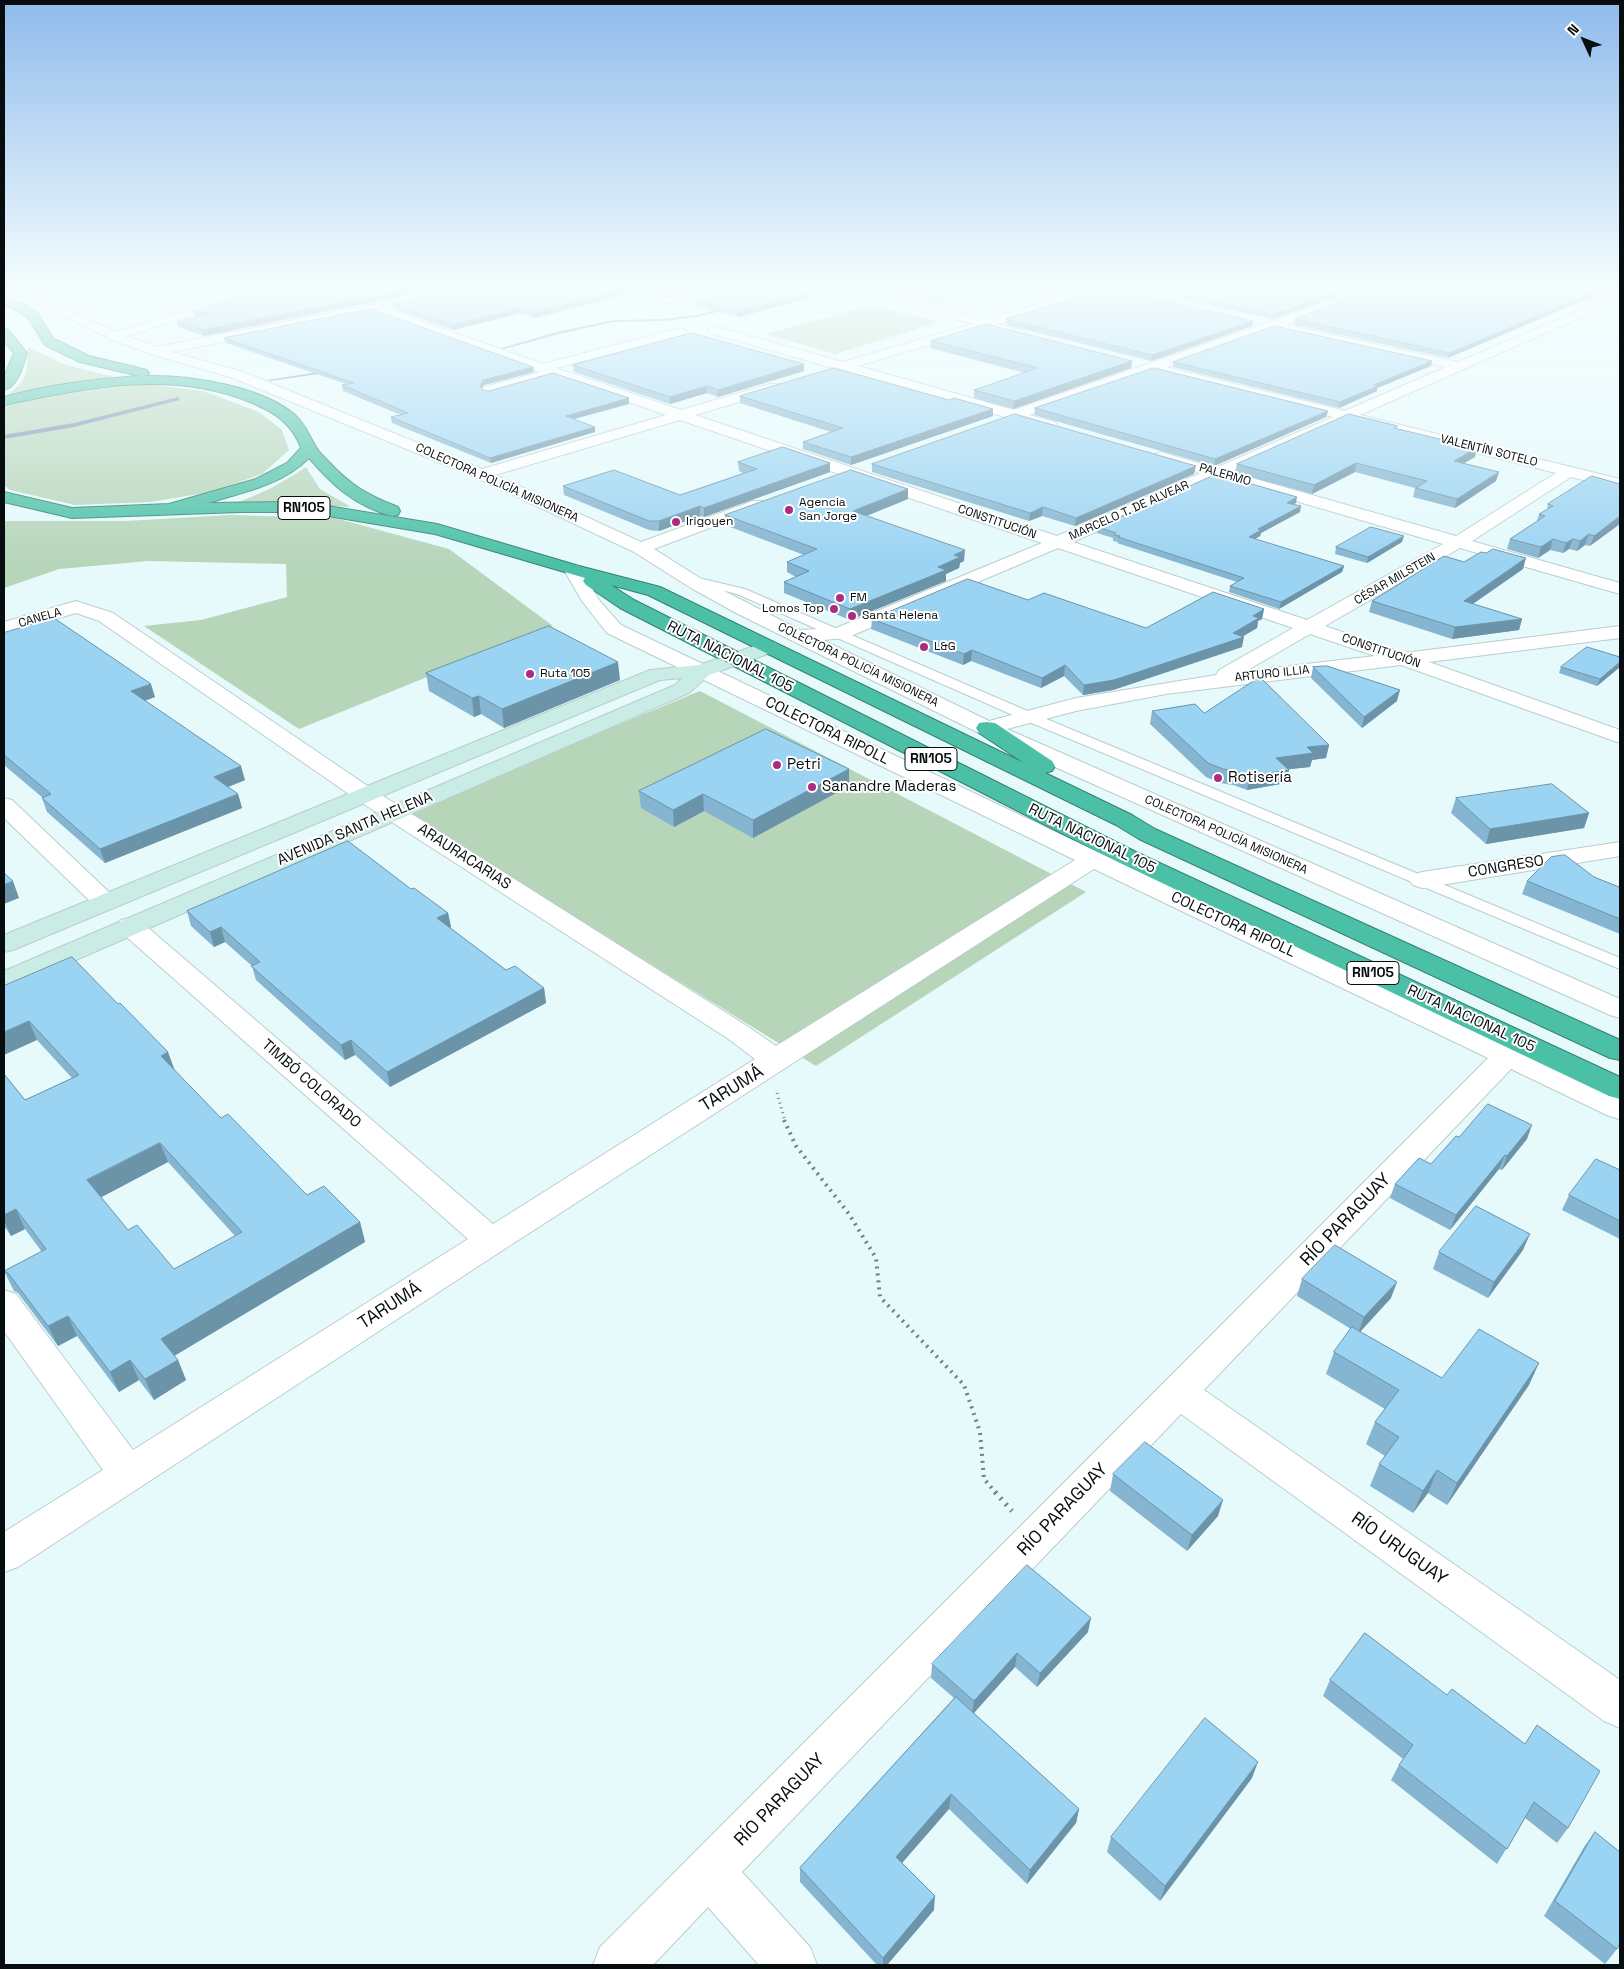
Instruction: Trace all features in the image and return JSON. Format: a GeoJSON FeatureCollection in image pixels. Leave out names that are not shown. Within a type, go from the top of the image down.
{"type":"FeatureCollection","features":[{"type":"Feature","properties":{"kind":"highway","name":"RN105"},"geometry":{"type":"LineString","coordinates":[[4,401],[76,386],[140,381]]}},
{"type":"Feature","properties":{"kind":"highway","name":"RN105"},"geometry":{"type":"LineString","coordinates":[[186,381],[257,400],[286,415],[303,432],[309,449],[335,478],[359,497],[437,529]]}},
{"type":"Feature","properties":{"kind":"highway","name":"RN105"},"geometry":{"type":"LineString","coordinates":[[4,497],[72,513],[170,509],[262,482],[292,466],[309,449]]}},
{"type":"Feature","properties":{"kind":"highway","name":"RUTA NACIONAL 105"},"geometry":{"type":"LineString","coordinates":[[170,509],[287,507],[328,510],[437,529],[573,570],[654,591],[1124,820],[1156,838],[1620,1051]]}},
{"type":"Feature","properties":{"kind":"highway"},"geometry":{"type":"LineString","coordinates":[[4,514],[72,513]]}},
{"type":"Feature","properties":{"kind":"highway","name":"RUTA NACIONAL 105"},"geometry":{"type":"LineString","coordinates":[[573,570],[627,604],[1126,857],[1620,1089]]}},
{"type":"Feature","properties":{"kind":"highway"},"geometry":{"type":"LineString","coordinates":[[987,728],[1124,820]]}},
{"type":"Feature","properties":{"kind":"main road","name":"AVENIDA SANTA HELENA"},"geometry":{"type":"LineString","coordinates":[[4,944],[657,674],[702,671],[769,647]]}},
{"type":"Feature","properties":{"kind":"main road","name":"AVENIDA SANTA HELENA"},"geometry":{"type":"LineString","coordinates":[[4,981],[682,689],[702,671]]}},
{"type":"Feature","properties":{"kind":"street","name":"COLECTORA POLICÍA MISIONERA"},"geometry":{"type":"LineString","coordinates":[[253,381],[482,474],[640,548],[744,610],[987,728],[1620,1009]]}},
{"type":"Feature","properties":{"kind":"street"},"geometry":{"type":"LineString","coordinates":[[489,390],[516,381]]}},
{"type":"Feature","properties":{"kind":"street","name":"CONSTITUCIÓN"},"geometry":{"type":"LineString","coordinates":[[580,381],[1310,627],[1620,736]]}},
{"type":"Feature","properties":{"kind":"street"},"geometry":{"type":"LineString","coordinates":[[895,381],[1068,430]]}},
{"type":"Feature","properties":{"kind":"street"},"geometry":{"type":"LineString","coordinates":[[987,425],[1112,381]]}},
{"type":"Feature","properties":{"kind":"street","name":"VALENTÍN SOTELO"},"geometry":{"type":"LineString","coordinates":[[1208,381],[1620,484]]}},
{"type":"Feature","properties":{"kind":"street","name":"MARCELO T. DE ALVEAR"},"geometry":{"type":"LineString","coordinates":[[796,635],[839,634],[1058,542],[1424,381]]}},
{"type":"Feature","properties":{"kind":"street"},"geometry":{"type":"LineString","coordinates":[[482,474],[786,384]]}},
{"type":"Feature","properties":{"kind":"street","name":"PALERMO"},"geometry":{"type":"LineString","coordinates":[[1142,452],[1620,590]]}},
{"type":"Feature","properties":{"kind":"street"},"geometry":{"type":"LineString","coordinates":[[832,479],[869,466]]}},
{"type":"Feature","properties":{"kind":"street","name":"CÉSAR MILSTEIN"},"geometry":{"type":"LineString","coordinates":[[1216,680],[1459,542],[1569,471]]}},
{"type":"Feature","properties":{"kind":"street"},"geometry":{"type":"LineString","coordinates":[[640,548],[775,499]]}},
{"type":"Feature","properties":{"kind":"street","name":"COLECTORA RIPOLL"},"geometry":{"type":"LineString","coordinates":[[573,570],[586,596],[599,614],[614,629],[1093,860],[1620,1109]]}},
{"type":"Feature","properties":{"kind":"street","name":"CANELA"},"geometry":{"type":"LineString","coordinates":[[4,628],[76,607]]}},
{"type":"Feature","properties":{"kind":"street","name":"ARAURACARIAS"},"geometry":{"type":"LineString","coordinates":[[76,607],[106,617],[364,794],[737,1032],[777,1061]]}},
{"type":"Feature","properties":{"kind":"street","name":"ARTURO ILLIA"},"geometry":{"type":"LineString","coordinates":[[987,728],[1058,707],[1136,692],[1216,680],[1620,632]]}},
{"type":"Feature","properties":{"kind":"street"},"geometry":{"type":"LineString","coordinates":[[769,647],[796,635]]}},
{"type":"Feature","properties":{"kind":"street"},"geometry":{"type":"LineString","coordinates":[[4,805],[104,902]]}},
{"type":"Feature","properties":{"kind":"street","name":"CONGRESO"},"geometry":{"type":"LineString","coordinates":[[1422,880],[1620,849]]}},
{"type":"Feature","properties":{"kind":"street","name":"TARUMÁ"},"geometry":{"type":"LineString","coordinates":[[4,1554],[491,1241],[1093,860]]}},
{"type":"Feature","properties":{"kind":"street","name":"TIMBÓ COLORADO"},"geometry":{"type":"LineString","coordinates":[[130,926],[491,1241]]}},
{"type":"Feature","properties":{"kind":"street","name":"RÍO PARAGUAY"},"geometry":{"type":"LineString","coordinates":[[618,1965],[1508,1055]]}},
{"type":"Feature","properties":{"kind":"street"},"geometry":{"type":"LineString","coordinates":[[4,1304],[128,1474]]}},
{"type":"Feature","properties":{"kind":"street","name":"RÍO URUGUAY"},"geometry":{"type":"LineString","coordinates":[[1178,1392],[1620,1706]]}},
{"type":"Feature","properties":{"kind":"street"},"geometry":{"type":"LineString","coordinates":[[710,1872],[792,1965]]}},
{"type":"Feature","properties":{"kind":"lane"},"geometry":{"type":"LineString","coordinates":[[690,579],[741,591],[1027,716],[1620,964]]}},
{"type":"Feature","properties":{"kind":"path"},"geometry":{"type":"LineString","coordinates":[[777,1061],[774,1075],[781,1113],[796,1146],[849,1214],[876,1258],[880,1296],[920,1341],[964,1385],[980,1432],[984,1479],[1036,1538]]}},
{"type":"Feature","properties":{"kind":"green space"},"geometry":{"type":"Polygon","coordinates":[[[118,381],[46,389],[4,398],[21,382],[118,381]]]}},
{"type":"Feature","properties":{"kind":"green space"},"geometry":{"type":"Polygon","coordinates":[[[139,383],[203,391],[259,412],[282,430],[289,450],[262,474],[211,492],[151,502],[75,505],[10,490],[4,485],[4,406],[59,391],[139,383]]]}},
{"type":"Feature","properties":{"kind":"green space"},"geometry":{"type":"Polygon","coordinates":[[[306,467],[320,489],[351,507],[283,503],[232,504],[270,488],[306,467]]]}},
{"type":"Feature","properties":{"kind":"green space"},"geometry":{"type":"Polygon","coordinates":[[[230,515],[335,518],[449,549],[553,626],[299,729],[144,626],[201,620],[287,597],[286,564],[148,561],[59,569],[4,588],[4,521],[126,521],[230,515]]]}},
{"type":"Feature","properties":{"kind":"green space"},"geometry":{"type":"Polygon","coordinates":[[[700,691],[1086,892],[816,1066],[405,813],[700,691]]]}},
{"type":"Feature","properties":{"kind":"building"},"geometry":{"type":"Polygon","coordinates":[[[348,381],[483,381],[480,386],[483,390],[489,391],[525,381],[577,381],[629,398],[566,416],[595,427],[490,458],[391,417],[408,413],[342,385],[354,383],[348,381]]]}},
{"type":"Feature","properties":{"kind":"building"},"geometry":{"type":"Polygon","coordinates":[[[621,381],[748,381],[718,390],[707,386],[670,397],[621,381]]]}},
{"type":"Feature","properties":{"kind":"building"},"geometry":{"type":"Polygon","coordinates":[[[791,381],[880,381],[949,400],[954,398],[993,409],[851,457],[803,442],[843,428],[740,396],[791,381]]]}},
{"type":"Feature","properties":{"kind":"building"},"geometry":{"type":"Polygon","coordinates":[[[1001,381],[1073,381],[1014,401],[974,390],[1001,381]]]}},
{"type":"Feature","properties":{"kind":"building"},"geometry":{"type":"Polygon","coordinates":[[[1116,381],[1206,381],[1328,411],[1215,459],[1035,408],[1116,381]]]}},
{"type":"Feature","properties":{"kind":"building"},"geometry":{"type":"Polygon","coordinates":[[[1252,381],[1384,381],[1374,385],[1378,386],[1340,402],[1252,381]]]}},
{"type":"Feature","properties":{"kind":"building"},"geometry":{"type":"Polygon","coordinates":[[[1015,414],[1196,466],[1076,518],[1043,507],[1030,513],[872,464],[1015,414]]]}},
{"type":"Feature","properties":{"kind":"building"},"geometry":{"type":"Polygon","coordinates":[[[1349,414],[1398,426],[1394,428],[1477,448],[1454,461],[1499,472],[1457,499],[1416,488],[1427,481],[1356,463],[1314,485],[1237,464],[1349,414]]]}},
{"type":"Feature","properties":{"kind":"building"},"geometry":{"type":"Polygon","coordinates":[[[783,447],[830,463],[704,508],[700,506],[659,521],[649,521],[563,486],[614,470],[680,495],[757,469],[738,462],[783,447]]]}},
{"type":"Feature","properties":{"kind":"building"},"geometry":{"type":"Polygon","coordinates":[[[851,470],[908,489],[853,511],[965,550],[954,555],[960,557],[938,567],[946,570],[850,609],[784,582],[809,571],[787,562],[817,549],[725,515],[851,470]]]}},
{"type":"Feature","properties":{"kind":"building"},"geometry":{"type":"Polygon","coordinates":[[[1217,474],[1297,497],[1287,503],[1301,506],[1258,529],[1261,530],[1249,537],[1344,566],[1281,602],[1230,586],[1244,578],[1118,537],[1120,536],[1114,535],[1116,533],[1098,527],[1217,474]]]}},
{"type":"Feature","properties":{"kind":"building"},"geometry":{"type":"Polygon","coordinates":[[[1592,476],[1620,484],[1620,516],[1594,536],[1589,534],[1580,541],[1573,539],[1566,543],[1553,539],[1541,547],[1510,539],[1545,516],[1539,514],[1553,506],[1548,504],[1592,476]]]}},
{"type":"Feature","properties":{"kind":"building"},"geometry":{"type":"Polygon","coordinates":[[[1371,527],[1404,536],[1368,557],[1336,547],[1371,527]]]}},
{"type":"Feature","properties":{"kind":"building"},"geometry":{"type":"Polygon","coordinates":[[[1493,549],[1526,558],[1464,601],[1522,619],[1455,627],[1372,601],[1444,556],[1464,562],[1481,552],[1486,553],[1493,549]]]}},
{"type":"Feature","properties":{"kind":"building"},"geometry":{"type":"Polygon","coordinates":[[[968,579],[1028,600],[1044,593],[1146,628],[1213,592],[1264,609],[1253,616],[1259,618],[1233,633],[1244,637],[1114,680],[1084,685],[1065,665],[1042,678],[972,650],[964,654],[872,619],[968,579]]]}},
{"type":"Feature","properties":{"kind":"building"},"geometry":{"type":"Polygon","coordinates":[[[54,618],[151,684],[131,691],[241,766],[214,777],[238,794],[100,849],[42,798],[51,794],[4,755],[4,633],[54,618]]]}},
{"type":"Feature","properties":{"kind":"building"},"geometry":{"type":"Polygon","coordinates":[[[549,626],[618,662],[502,709],[479,696],[472,698],[426,673],[549,626]]]}},
{"type":"Feature","properties":{"kind":"building"},"geometry":{"type":"Polygon","coordinates":[[[1587,647],[1620,657],[1620,662],[1600,679],[1561,667],[1587,647]]]}},
{"type":"Feature","properties":{"kind":"building"},"geometry":{"type":"Polygon","coordinates":[[[1327,666],[1400,690],[1364,717],[1313,667],[1327,666]]]}},
{"type":"Feature","properties":{"kind":"building"},"geometry":{"type":"Polygon","coordinates":[[[1260,677],[1329,745],[1307,747],[1313,753],[1276,758],[1289,770],[1250,776],[1208,763],[1152,711],[1195,704],[1204,713],[1260,677]]]}},
{"type":"Feature","properties":{"kind":"building"},"geometry":{"type":"Polygon","coordinates":[[[766,729],[849,769],[753,820],[703,794],[673,810],[639,791],[766,729]]]}},
{"type":"Feature","properties":{"kind":"building"},"geometry":{"type":"Polygon","coordinates":[[[1552,784],[1589,813],[1490,829],[1456,798],[1552,784]]]}},
{"type":"Feature","properties":{"kind":"building"},"geometry":{"type":"Polygon","coordinates":[[[348,841],[411,889],[414,888],[448,913],[437,918],[506,970],[515,966],[544,988],[387,1072],[351,1040],[341,1045],[251,966],[260,962],[221,927],[210,932],[187,911],[348,841]]]}},
{"type":"Feature","properties":{"kind":"building"},"geometry":{"type":"Polygon","coordinates":[[[1565,855],[1594,877],[1620,886],[1620,919],[1527,881],[1551,857],[1565,855]]]}},
{"type":"Feature","properties":{"kind":"building"},"geometry":{"type":"Polygon","coordinates":[[[4,873],[13,881],[4,885],[4,873]]]}},
{"type":"Feature","properties":{"kind":"building"},"geometry":{"type":"Polygon","coordinates":[[[72,957],[168,1052],[161,1056],[221,1118],[228,1114],[307,1195],[324,1186],[360,1222],[161,1339],[178,1360],[145,1379],[130,1360],[110,1372],[68,1316],[48,1326],[8,1273],[4,1271],[46,1249],[16,1209],[4,1215],[4,1074],[25,1100],[79,1075],[29,1021],[4,1032],[4,986],[72,957]],[[160,1143],[87,1180],[128,1230],[137,1225],[174,1269],[242,1232],[160,1143]]]}},
{"type":"Feature","properties":{"kind":"building"},"geometry":{"type":"Polygon","coordinates":[[[1488,1104],[1532,1125],[1456,1215],[1395,1184],[1419,1158],[1431,1164],[1456,1136],[1459,1137],[1488,1104]]]}},
{"type":"Feature","properties":{"kind":"building"},"geometry":{"type":"Polygon","coordinates":[[[1596,1159],[1620,1170],[1620,1221],[1569,1195],[1596,1159]]]}},
{"type":"Feature","properties":{"kind":"building"},"geometry":{"type":"Polygon","coordinates":[[[1476,1206],[1530,1234],[1494,1282],[1439,1252],[1476,1206]]]}},
{"type":"Feature","properties":{"kind":"building"},"geometry":{"type":"Polygon","coordinates":[[[1335,1245],[1397,1282],[1364,1317],[1302,1279],[1335,1245]]]}},
{"type":"Feature","properties":{"kind":"building"},"geometry":{"type":"Polygon","coordinates":[[[1352,1327],[1442,1378],[1479,1329],[1539,1363],[1457,1483],[1437,1470],[1423,1491],[1379,1464],[1399,1437],[1375,1422],[1399,1390],[1334,1352],[1352,1327]]]}},
{"type":"Feature","properties":{"kind":"building"},"geometry":{"type":"Polygon","coordinates":[[[1145,1442],[1223,1500],[1192,1535],[1113,1474],[1145,1442]]]}},
{"type":"Feature","properties":{"kind":"building"},"geometry":{"type":"Polygon","coordinates":[[[1027,1565],[1091,1618],[1040,1673],[1017,1653],[974,1701],[932,1664],[1027,1565]]]}},
{"type":"Feature","properties":{"kind":"building"},"geometry":{"type":"Polygon","coordinates":[[[1365,1633],[1447,1695],[1452,1689],[1525,1744],[1537,1725],[1600,1771],[1568,1828],[1534,1802],[1507,1849],[1399,1765],[1413,1745],[1330,1680],[1365,1633]]]}},
{"type":"Feature","properties":{"kind":"building"},"geometry":{"type":"Polygon","coordinates":[[[956,1697],[1079,1809],[1030,1870],[951,1794],[896,1857],[935,1896],[883,1958],[800,1868],[956,1697]]]}},
{"type":"Feature","properties":{"kind":"building"},"geometry":{"type":"Polygon","coordinates":[[[1205,1718],[1258,1762],[1165,1886],[1111,1837],[1205,1718]]]}},
{"type":"Feature","properties":{"kind":"building"},"geometry":{"type":"Polygon","coordinates":[[[1595,1832],[1620,1852],[1620,1943],[1617,1949],[1555,1901],[1595,1832]]]}},
{"type":"Feature","properties":{"kind":"waterway"},"geometry":{"type":"LineString","coordinates":[[4,437],[74,425],[178,399]]}},
{"type":"Feature","properties":{"kind":"place","name":"Agencia San Jorge"},"geometry":{"type":"Point","coordinates":[789,510]}},
{"type":"Feature","properties":{"kind":"place","name":"Irigoyen"},"geometry":{"type":"Point","coordinates":[676,522]}},
{"type":"Feature","properties":{"kind":"place","name":"FM"},"geometry":{"type":"Point","coordinates":[840,598]}},
{"type":"Feature","properties":{"kind":"place","name":"Lomos Top"},"geometry":{"type":"Point","coordinates":[834,609]}},
{"type":"Feature","properties":{"kind":"place","name":"Santa Helena"},"geometry":{"type":"Point","coordinates":[852,616]}},
{"type":"Feature","properties":{"kind":"place","name":"L&G"},"geometry":{"type":"Point","coordinates":[924,647]}},
{"type":"Feature","properties":{"kind":"place","name":"Ruta 105"},"geometry":{"type":"Point","coordinates":[530,674]}},
{"type":"Feature","properties":{"kind":"place","name":"Petri"},"geometry":{"type":"Point","coordinates":[777,765]}},
{"type":"Feature","properties":{"kind":"place","name":"Rotisería"},"geometry":{"type":"Point","coordinates":[1218,778]}},
{"type":"Feature","properties":{"kind":"place","name":"Sanandre Maderas"},"geometry":{"type":"Point","coordinates":[812,787]}}]}
